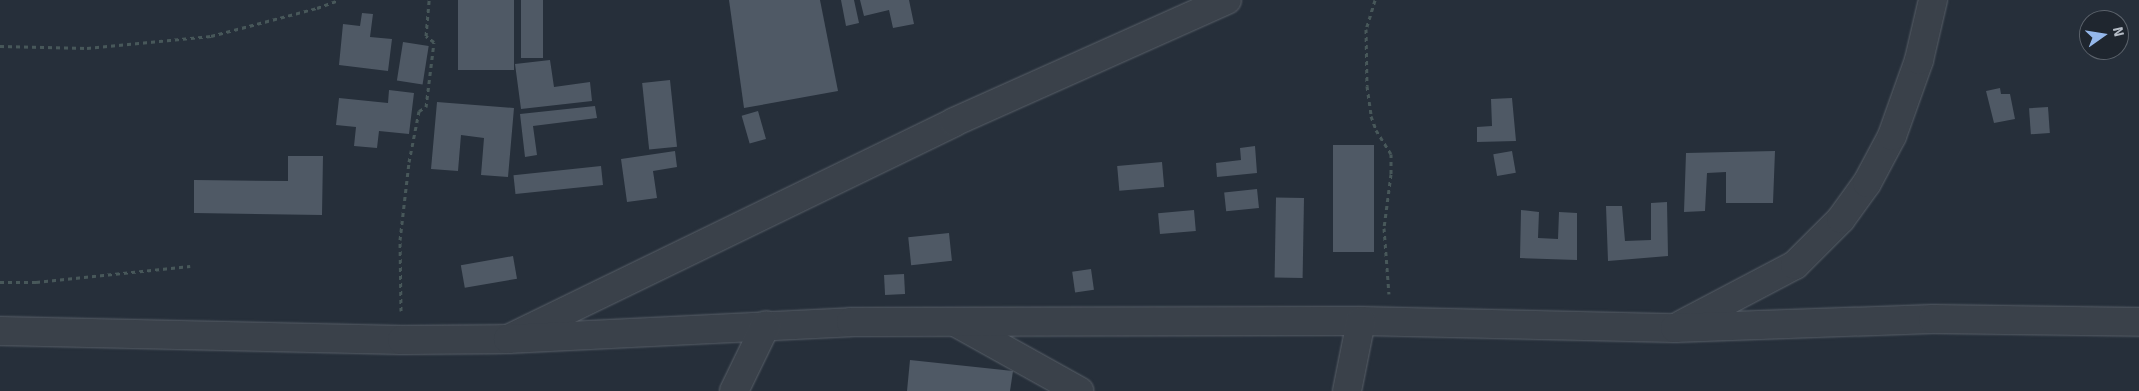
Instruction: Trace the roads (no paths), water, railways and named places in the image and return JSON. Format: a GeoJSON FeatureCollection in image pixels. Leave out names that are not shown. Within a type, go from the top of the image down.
{"type":"FeatureCollection","features":[{"type":"Feature","properties":{"kind":"street"},"geometry":{"type":"LineString","coordinates":[[508,338],[954,122],[1227,0]]}},
{"type":"Feature","properties":{"kind":"street"},"geometry":{"type":"LineString","coordinates":[[1675,328],[1795,265],[1841,219],[1867,183],[1892,136],[1919,60],[1933,0]]}},
{"type":"Feature","properties":{"kind":"street"},"geometry":{"type":"LineString","coordinates":[[0,331],[402,340],[508,338],[851,322],[1361,321],[1675,328],[1933,319],[2139,322]]}},
{"type":"Feature","properties":{"kind":"street"},"geometry":{"type":"LineString","coordinates":[[1347,391],[1361,321]]}},
{"type":"Feature","properties":{"kind":"street"},"geometry":{"type":"LineString","coordinates":[[956,322],[1079,391]]}},
{"type":"Feature","properties":{"kind":"street"},"geometry":{"type":"LineString","coordinates":[[734,391],[766,325]]}}]}
